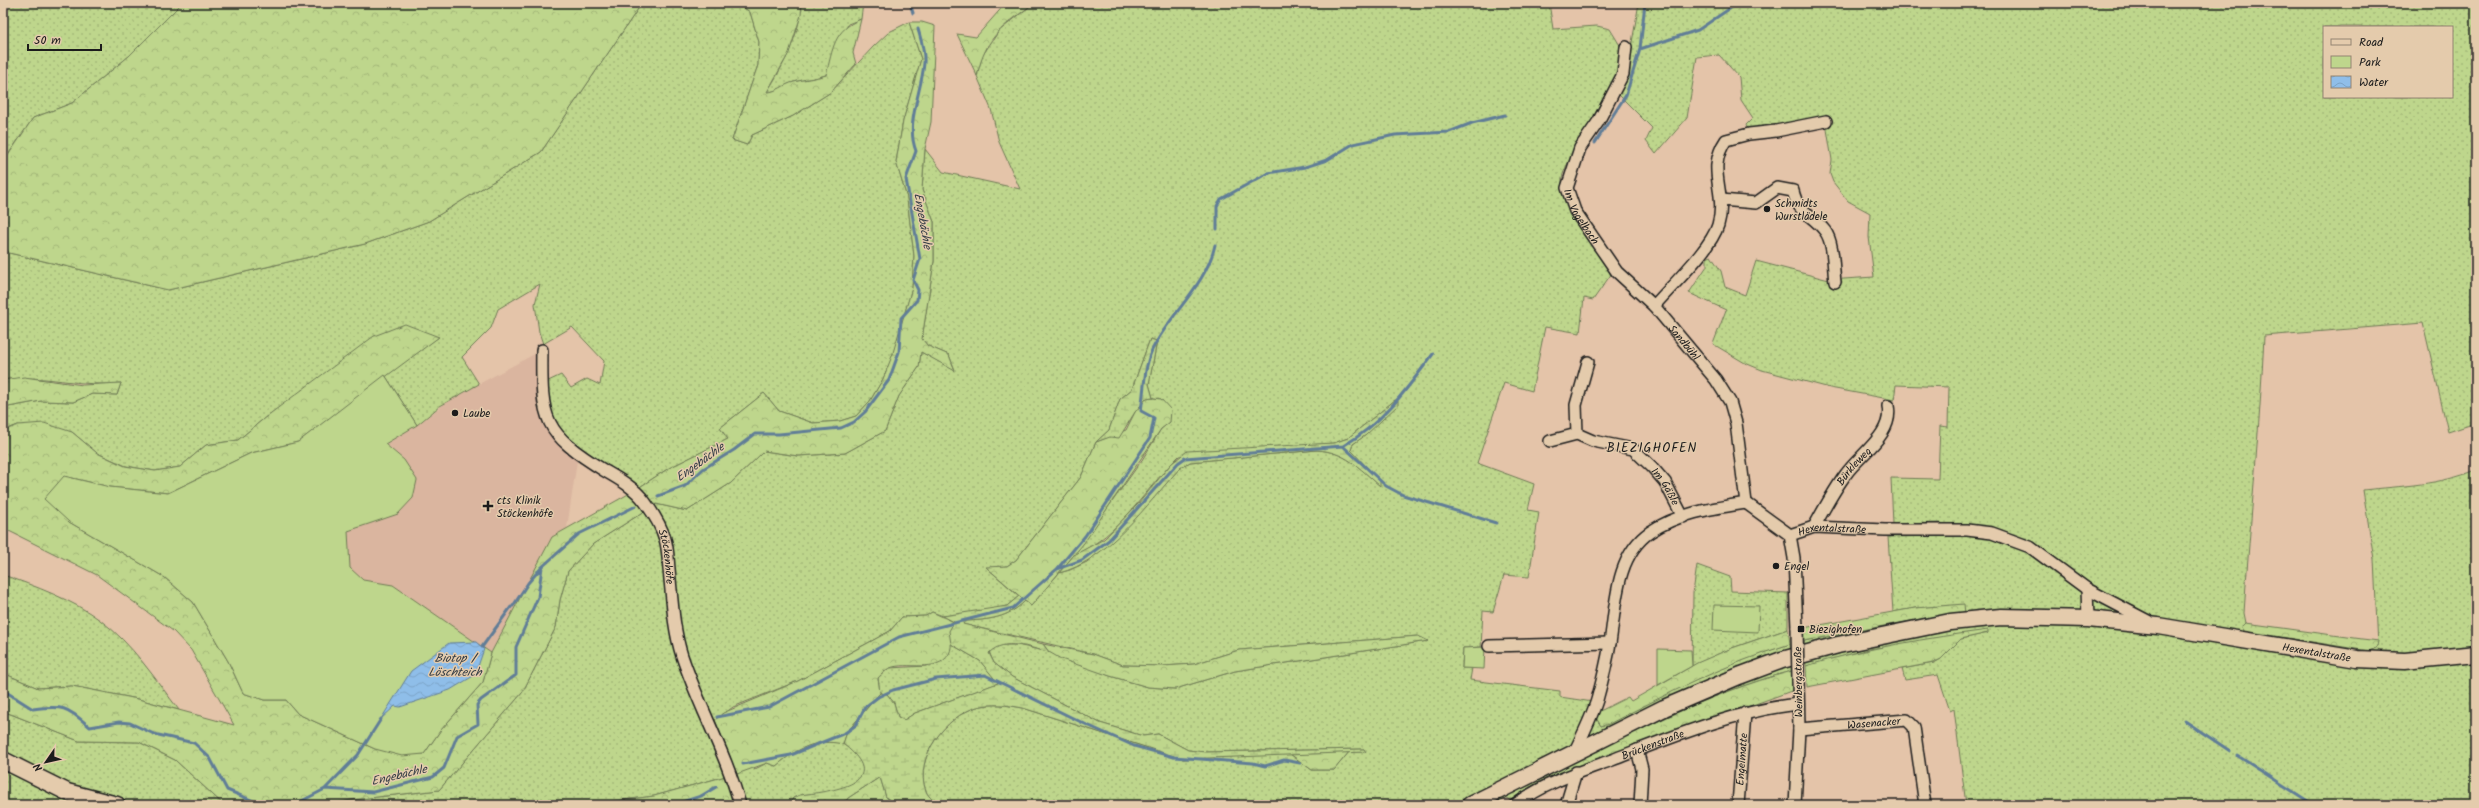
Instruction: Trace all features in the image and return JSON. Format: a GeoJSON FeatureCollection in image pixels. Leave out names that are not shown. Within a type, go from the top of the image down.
{"type":"FeatureCollection","features":[{"type":"Feature","properties":{"kind":"main road","name":"Hexentalstraße"},"geometry":{"type":"LineString","coordinates":[[1470,805],[1664,708],[1732,679],[1782,660],[1838,645],[1950,622],[2001,617],[2088,619],[2158,626],[2358,659],[2406,661],[2476,654]]}},
{"type":"Feature","properties":{"kind":"main road"},"geometry":{"type":"LineString","coordinates":[[3,760],[68,792],[117,805]]}},
{"type":"Feature","properties":{"kind":"street","name":"Im Vogelbach"},"geometry":{"type":"LineString","coordinates":[[1626,46],[1623,74],[1598,122],[1580,148],[1567,188],[1576,211],[1617,272],[1654,306]]}},
{"type":"Feature","properties":{"kind":"street"},"geometry":{"type":"LineString","coordinates":[[1654,306],[1711,241],[1718,227],[1722,200],[1716,160],[1726,140],[1826,121]]}},
{"type":"Feature","properties":{"kind":"street"},"geometry":{"type":"LineString","coordinates":[[1722,200],[1756,202],[1777,188],[1793,191],[1798,208],[1825,231],[1829,240],[1835,282]]}},
{"type":"Feature","properties":{"kind":"street","name":"Sandbühl"},"geometry":{"type":"LineString","coordinates":[[1654,306],[1716,380],[1730,402],[1738,437],[1746,503]]}},
{"type":"Feature","properties":{"kind":"street","name":"Stöckenhöfe"},"geometry":{"type":"LineString","coordinates":[[542,350],[544,407],[550,425],[558,437],[578,454],[631,488],[644,500],[658,522],[666,540],[675,620],[682,654],[696,693],[730,769],[740,805]]}},
{"type":"Feature","properties":{"kind":"street"},"geometry":{"type":"LineString","coordinates":[[1550,441],[1577,434],[1576,405],[1588,362]]}},
{"type":"Feature","properties":{"kind":"street","name":"Bürkleweg"},"geometry":{"type":"LineString","coordinates":[[1814,526],[1846,473],[1882,432],[1890,413],[1888,406]]}},
{"type":"Feature","properties":{"kind":"street","name":"Im Gäßle"},"geometry":{"type":"LineString","coordinates":[[1577,434],[1593,441],[1633,449],[1652,466],[1665,482],[1683,517]]}},
{"type":"Feature","properties":{"kind":"street"},"geometry":{"type":"LineString","coordinates":[[1574,753],[1593,711],[1610,643],[1620,581],[1629,557],[1649,533],[1683,517],[1712,508],[1746,503]]}},
{"type":"Feature","properties":{"kind":"street","name":"Hexentalstraße"},"geometry":{"type":"LineString","coordinates":[[1746,503],[1790,535],[1814,526],[1885,530],[1967,530],[1992,533],[2030,547],[2087,589],[2158,626]]}},
{"type":"Feature","properties":{"kind":"street","name":"Weinbergstraße"},"geometry":{"type":"LineString","coordinates":[[1790,535],[1794,558],[1797,628],[1799,730],[1796,805]]}},
{"type":"Feature","properties":{"kind":"street"},"geometry":{"type":"LineString","coordinates":[[2087,589],[2088,619]]}},
{"type":"Feature","properties":{"kind":"street"},"geometry":{"type":"LineString","coordinates":[[1489,646],[1610,643]]}},
{"type":"Feature","properties":{"kind":"street","name":"Brückenstraße"},"geometry":{"type":"LineString","coordinates":[[1516,805],[1541,789],[1576,772],[1637,750],[1745,713],[1798,704]]}},
{"type":"Feature","properties":{"kind":"street","name":"Engelmatte"},"geometry":{"type":"LineString","coordinates":[[1738,805],[1745,713]]}},
{"type":"Feature","properties":{"kind":"street","name":"Wasenacker"},"geometry":{"type":"LineString","coordinates":[[1799,730],[1907,720],[1912,722],[1914,726],[1925,805]]}},
{"type":"Feature","properties":{"kind":"street"},"geometry":{"type":"LineString","coordinates":[[1637,750],[1642,769],[1640,805]]}},
{"type":"Feature","properties":{"kind":"street"},"geometry":{"type":"LineString","coordinates":[[1566,805],[1576,772]]}},
{"type":"Feature","properties":{"kind":"shaded area","name":"cts Klinik Stöckenhöfe"},"geometry":{"type":"Polygon","coordinates":[[[542,350],[542,384],[578,454],[567,528],[552,537],[491,653],[393,585],[363,580],[350,568],[348,531],[398,514],[404,460],[385,443],[417,425],[451,399],[542,350]]]}},
{"type":"Feature","properties":{"kind":"green space"},"geometry":{"type":"Polygon","coordinates":[[[3,3],[182,3],[129,56],[72,103],[33,118],[5,159],[3,165],[3,3]]]}},
{"type":"Feature","properties":{"kind":"green space"},"geometry":{"type":"Polygon","coordinates":[[[182,3],[642,3],[541,152],[429,221],[365,244],[168,290],[9,253],[3,243],[3,165],[33,118],[72,103],[129,56],[182,3]]]}},
{"type":"Feature","properties":{"kind":"green space"},"geometry":{"type":"Polygon","coordinates":[[[642,3],[737,3],[750,12],[759,42],[758,65],[732,140],[747,145],[752,135],[793,116],[831,92],[889,32],[909,22],[921,59],[903,121],[896,162],[907,198],[914,256],[912,288],[893,356],[883,379],[870,401],[856,416],[840,421],[813,423],[779,411],[764,393],[720,428],[728,439],[669,468],[632,492],[558,437],[542,384],[561,375],[571,388],[587,379],[600,385],[604,361],[572,327],[543,344],[539,332],[535,304],[540,284],[498,309],[491,328],[462,357],[479,384],[440,406],[417,425],[385,375],[439,337],[295,397],[267,416],[238,440],[206,445],[180,467],[155,471],[126,466],[97,453],[72,432],[18,425],[3,431],[3,408],[41,401],[73,402],[92,394],[117,395],[121,383],[91,384],[32,378],[3,380],[3,243],[9,253],[168,290],[365,244],[429,221],[541,152],[642,3]]]}},
{"type":"Feature","properties":{"kind":"green space"},"geometry":{"type":"Polygon","coordinates":[[[737,3],[802,3],[801,15],[789,53],[767,92],[774,91],[790,83],[826,75],[833,49],[839,35],[852,23],[861,19],[853,53],[856,64],[831,92],[793,116],[752,135],[747,145],[732,140],[758,65],[759,42],[750,12],[737,3]]]}},
{"type":"Feature","properties":{"kind":"green space"},"geometry":{"type":"Polygon","coordinates":[[[802,3],[863,3],[861,19],[848,24],[826,75],[794,82],[774,91],[767,92],[790,50],[798,27],[802,3]]]}},
{"type":"Feature","properties":{"kind":"green space"},"geometry":{"type":"Polygon","coordinates":[[[1006,3],[1034,3],[997,33],[985,51],[977,76],[957,34],[976,37],[1006,3]]]}},
{"type":"Feature","properties":{"kind":"green space"},"geometry":{"type":"Polygon","coordinates":[[[1034,3],[1549,3],[1553,29],[1597,26],[1610,29],[1621,47],[1631,48],[1639,3],[2476,3],[2476,423],[2448,432],[2423,323],[2264,336],[2244,613],[2246,623],[2242,627],[2244,631],[2362,650],[2369,651],[2378,647],[2374,559],[2363,490],[2434,482],[2476,470],[2476,805],[1966,805],[1954,709],[1950,711],[1938,675],[1905,680],[1902,669],[1934,663],[1941,659],[1961,639],[1988,633],[1869,649],[1806,666],[1804,641],[1926,618],[1965,614],[1963,605],[1915,608],[1893,612],[1888,537],[1940,536],[1942,523],[1893,524],[1891,478],[1938,479],[1940,426],[1948,427],[1949,387],[1896,385],[1894,400],[1830,388],[1762,370],[1745,363],[1713,344],[1726,310],[1689,293],[1707,266],[1707,258],[1711,256],[1721,271],[1725,287],[1745,295],[1756,261],[1829,280],[1874,277],[1869,237],[1870,213],[1848,201],[1833,182],[1830,174],[1832,160],[1825,117],[1749,132],[1746,125],[1753,118],[1741,100],[1739,77],[1719,55],[1697,57],[1687,118],[1656,154],[1646,141],[1652,128],[1612,88],[1564,171],[1562,178],[1566,204],[1587,240],[1612,273],[1593,300],[1584,298],[1580,333],[1545,327],[1532,391],[1504,383],[1477,463],[1534,484],[1528,510],[1539,512],[1529,577],[1504,575],[1493,612],[1483,611],[1481,647],[1463,648],[1462,668],[1472,668],[1470,680],[1560,691],[1560,697],[1593,702],[1595,716],[1601,726],[1683,685],[1755,655],[1790,644],[1792,671],[1761,680],[1699,703],[1549,775],[1549,779],[1512,802],[1507,798],[1494,805],[1438,805],[1438,803],[1429,805],[939,805],[927,793],[923,778],[924,765],[928,752],[935,740],[954,719],[977,707],[989,705],[1006,705],[1023,708],[1183,759],[1290,754],[1312,770],[1334,770],[1349,752],[1365,752],[1364,749],[1205,752],[1188,750],[1158,734],[1143,736],[1100,723],[1012,677],[994,663],[989,652],[997,645],[1017,645],[1049,652],[1110,676],[1148,687],[1175,689],[1235,671],[1428,641],[1418,636],[1239,650],[1194,664],[1163,666],[1123,665],[1093,654],[962,624],[965,621],[990,619],[1005,615],[1019,607],[1025,601],[1031,606],[1059,573],[1070,570],[1087,562],[1124,530],[1180,468],[1190,462],[1317,450],[1327,451],[1344,457],[1379,485],[1351,450],[1353,444],[1366,435],[1395,400],[1348,438],[1334,443],[1179,456],[1119,524],[1091,546],[1074,555],[1142,460],[1161,429],[1170,422],[1161,399],[1153,398],[1149,384],[1157,341],[1150,339],[1132,389],[1120,399],[1109,430],[1096,442],[1081,477],[1016,560],[1007,566],[987,568],[1019,596],[1007,606],[992,610],[943,616],[932,612],[926,616],[902,617],[890,631],[798,681],[733,707],[716,720],[720,730],[755,769],[767,763],[776,766],[794,752],[809,744],[818,742],[835,742],[842,744],[851,750],[862,765],[862,776],[853,784],[831,791],[800,795],[793,798],[790,805],[736,805],[726,776],[654,796],[586,805],[327,805],[351,800],[439,790],[522,693],[556,627],[560,600],[568,571],[593,544],[656,504],[687,511],[731,483],[764,451],[798,456],[845,453],[885,431],[899,396],[919,367],[921,352],[955,370],[949,355],[928,346],[922,339],[934,261],[934,222],[922,190],[925,149],[943,172],[1020,189],[999,142],[991,109],[977,76],[982,56],[999,31],[1034,3]]]}},
{"type":"Feature","properties":{"kind":"green space"},"geometry":{"type":"Polygon","coordinates":[[[909,22],[922,22],[935,26],[931,122],[925,149],[922,190],[934,222],[934,261],[922,339],[928,346],[949,355],[955,371],[921,352],[919,367],[899,396],[885,431],[845,453],[798,456],[764,451],[731,483],[687,511],[656,504],[593,544],[568,571],[560,600],[556,627],[522,693],[439,790],[351,800],[327,805],[224,805],[175,760],[139,742],[79,741],[3,711],[3,673],[38,688],[72,686],[138,699],[234,725],[191,650],[173,631],[97,575],[3,528],[3,431],[18,425],[44,423],[72,432],[97,453],[125,466],[155,471],[180,467],[206,445],[238,440],[267,416],[374,336],[405,324],[439,337],[298,442],[251,453],[168,493],[110,487],[64,476],[69,522],[164,577],[193,602],[228,661],[243,693],[264,700],[286,700],[298,714],[375,749],[424,754],[440,731],[483,682],[491,653],[552,537],[632,492],[669,468],[728,439],[720,428],[764,393],[779,411],[813,423],[840,421],[856,416],[870,401],[883,379],[892,356],[912,288],[914,256],[907,198],[896,162],[903,121],[921,59],[909,22]]]}},
{"type":"Feature","properties":{"kind":"green space"},"geometry":{"type":"Polygon","coordinates":[[[1150,339],[1157,341],[1149,384],[1153,398],[1146,399],[1135,412],[1119,438],[1110,437],[1096,442],[1109,430],[1120,399],[1132,389],[1150,339]]]}},
{"type":"Feature","properties":{"kind":"green space"},"geometry":{"type":"Polygon","coordinates":[[[385,375],[417,425],[385,444],[404,460],[417,480],[413,498],[398,514],[348,531],[350,568],[363,580],[393,585],[491,653],[483,682],[440,731],[424,754],[402,756],[375,749],[298,714],[286,700],[264,700],[243,693],[228,661],[193,602],[164,577],[69,522],[44,499],[64,476],[110,487],[168,493],[251,453],[298,442],[385,375]]]}},
{"type":"Feature","properties":{"kind":"green space"},"geometry":{"type":"Polygon","coordinates":[[[24,377],[83,385],[121,383],[117,395],[92,394],[73,402],[41,401],[3,408],[3,380],[24,377]]]}},
{"type":"Feature","properties":{"kind":"green space"},"geometry":{"type":"Polygon","coordinates":[[[1146,399],[1161,399],[1171,410],[1170,422],[1161,429],[1084,543],[1031,606],[986,567],[1007,566],[1016,560],[1081,477],[1096,442],[1126,430],[1135,412],[1146,399]]]}},
{"type":"Feature","properties":{"kind":"green space"},"geometry":{"type":"Polygon","coordinates":[[[1395,400],[1398,401],[1398,405],[1366,435],[1353,444],[1351,450],[1380,481],[1380,486],[1344,457],[1327,451],[1317,450],[1190,462],[1180,468],[1126,529],[1110,544],[1093,557],[1076,567],[1059,573],[1074,555],[1104,539],[1138,504],[1171,464],[1187,451],[1334,443],[1348,438],[1395,400]]]}},
{"type":"Feature","properties":{"kind":"green space"},"geometry":{"type":"Polygon","coordinates":[[[1697,565],[1730,577],[1731,591],[1788,593],[1788,629],[1732,648],[1692,666],[1693,593],[1697,565]]]}},
{"type":"Feature","properties":{"kind":"green space"},"geometry":{"type":"Polygon","coordinates":[[[3,575],[79,606],[112,629],[133,650],[179,710],[138,699],[72,686],[38,688],[3,673],[3,575]]]}},
{"type":"Feature","properties":{"kind":"green space"},"geometry":{"type":"Polygon","coordinates":[[[1019,596],[1025,601],[1019,607],[1005,615],[990,619],[965,621],[963,624],[1043,644],[1049,652],[1025,646],[1010,645],[995,648],[989,653],[994,663],[1012,677],[1100,723],[1143,736],[1158,734],[1188,750],[1205,752],[1364,749],[1366,752],[1183,759],[1023,708],[1006,705],[989,705],[977,707],[954,719],[935,740],[928,752],[924,765],[923,778],[927,793],[939,805],[893,803],[886,797],[880,777],[848,798],[843,805],[828,805],[825,801],[815,805],[790,805],[793,798],[800,795],[841,788],[853,783],[860,777],[862,768],[857,758],[843,744],[847,732],[880,693],[887,694],[894,703],[898,717],[904,720],[915,713],[998,683],[980,661],[951,644],[949,631],[954,622],[943,616],[1007,606],[1019,596]]]}},
{"type":"Feature","properties":{"kind":"green space"},"geometry":{"type":"Polygon","coordinates":[[[1964,604],[1965,614],[1926,618],[1804,641],[1803,628],[1915,608],[1964,604]]]}},
{"type":"Feature","properties":{"kind":"green space"},"geometry":{"type":"Polygon","coordinates":[[[1714,605],[1759,606],[1758,632],[1713,630],[1714,605]]]}},
{"type":"Feature","properties":{"kind":"green space"},"geometry":{"type":"Polygon","coordinates":[[[932,612],[954,622],[951,630],[951,647],[949,654],[944,660],[937,664],[897,666],[885,671],[878,678],[880,693],[847,732],[843,744],[824,743],[807,746],[776,766],[767,763],[737,774],[715,720],[723,713],[798,681],[890,631],[902,617],[926,616],[932,612]]]}},
{"type":"Feature","properties":{"kind":"green space"},"geometry":{"type":"Polygon","coordinates":[[[2246,623],[2379,641],[2378,647],[2369,651],[2244,631],[2242,627],[2246,623]]]}},
{"type":"Feature","properties":{"kind":"green space"},"geometry":{"type":"Polygon","coordinates":[[[1788,629],[1790,644],[1720,670],[1653,701],[1609,724],[1601,726],[1595,716],[1598,710],[1602,710],[1628,697],[1631,701],[1697,663],[1732,648],[1788,629]]]}},
{"type":"Feature","properties":{"kind":"green space"},"geometry":{"type":"Polygon","coordinates":[[[1988,630],[1988,633],[1961,639],[1941,659],[1933,663],[1807,687],[1806,666],[1897,644],[1988,630]]]}},
{"type":"Feature","properties":{"kind":"green space"},"geometry":{"type":"Polygon","coordinates":[[[1418,636],[1428,641],[1235,671],[1175,689],[1148,687],[1110,676],[1061,659],[1049,652],[1043,644],[1093,654],[1123,665],[1163,666],[1194,664],[1239,650],[1418,636]]]}},
{"type":"Feature","properties":{"kind":"green space"},"geometry":{"type":"Polygon","coordinates":[[[951,644],[980,661],[999,683],[915,713],[904,720],[898,717],[894,703],[887,694],[880,693],[878,678],[889,668],[927,666],[949,653],[951,644]]]}},
{"type":"Feature","properties":{"kind":"green space"},"geometry":{"type":"Polygon","coordinates":[[[1485,647],[1484,669],[1462,668],[1463,648],[1485,647]]]}},
{"type":"Feature","properties":{"kind":"green space"},"geometry":{"type":"Polygon","coordinates":[[[1658,649],[1691,650],[1692,666],[1658,685],[1658,649]]]}},
{"type":"Feature","properties":{"kind":"green space"},"geometry":{"type":"Polygon","coordinates":[[[1792,671],[1794,690],[1549,779],[1549,775],[1608,745],[1699,703],[1761,680],[1792,671]]]}},
{"type":"Feature","properties":{"kind":"green space"},"geometry":{"type":"Polygon","coordinates":[[[3,711],[79,741],[139,742],[175,760],[224,805],[3,805],[3,711]]]}},
{"type":"Feature","properties":{"kind":"green space"},"geometry":{"type":"Polygon","coordinates":[[[1349,752],[1334,770],[1312,770],[1290,754],[1349,752]]]}},
{"type":"Feature","properties":{"kind":"green space"},"geometry":{"type":"Polygon","coordinates":[[[726,776],[736,805],[586,805],[654,796],[726,776]]]}},
{"type":"Feature","properties":{"kind":"green space"},"geometry":{"type":"Polygon","coordinates":[[[880,777],[886,797],[893,803],[891,805],[884,802],[843,805],[848,798],[880,777]]]}},
{"type":"Feature","properties":{"kind":"water","name":"Biotop / Löschteich"},"geometry":{"type":"Polygon","coordinates":[[[476,642],[484,649],[475,675],[450,690],[400,707],[395,706],[381,719],[411,671],[449,643],[476,642]]]}},
{"type":"Feature","properties":{"kind":"waterway","name":"Engebächle"},"geometry":{"type":"LineString","coordinates":[[910,3],[913,13]]}},
{"type":"Feature","properties":{"kind":"waterway"},"geometry":{"type":"LineString","coordinates":[[1595,143],[1626,95],[1640,49],[1645,3]]}},
{"type":"Feature","properties":{"kind":"waterway"},"geometry":{"type":"LineString","coordinates":[[1640,49],[1698,30],[1738,3]]}},
{"type":"Feature","properties":{"kind":"waterway","name":"Engebächle"},"geometry":{"type":"LineString","coordinates":[[658,496],[685,486],[703,469],[734,450],[755,434],[779,434],[841,428],[854,422],[865,412],[889,380],[899,352],[901,318],[917,300],[918,290],[913,280],[920,259],[906,179],[916,151],[912,129],[924,63],[923,50],[918,29]]}},
{"type":"Feature","properties":{"kind":"waterway"},"geometry":{"type":"LineString","coordinates":[[1217,229],[1217,206],[1221,199],[1268,173],[1305,167],[1327,160],[1353,144],[1395,135],[1449,132],[1472,123],[1505,115]]}},
{"type":"Feature","properties":{"kind":"waterway"},"geometry":{"type":"LineString","coordinates":[[1058,568],[1085,536],[1150,438],[1154,418],[1141,411],[1149,357],[1168,324],[1204,274],[1215,245]]}},
{"type":"Feature","properties":{"kind":"waterway"},"geometry":{"type":"LineString","coordinates":[[717,717],[769,707],[899,637],[1013,608],[1057,569],[1082,560],[1109,540],[1178,463],[1185,458],[1343,446],[1370,427],[1393,405],[1433,354]]}},
{"type":"Feature","properties":{"kind":"waterway"},"geometry":{"type":"LineString","coordinates":[[1343,446],[1386,486],[1403,495],[1496,523]]}},
{"type":"Feature","properties":{"kind":"waterway","name":"Engebächle"},"geometry":{"type":"LineString","coordinates":[[294,805],[325,789],[373,792],[433,777],[444,768],[457,736],[478,724],[477,705],[481,700],[516,675],[516,647],[538,597],[542,567],[579,534],[636,506]]}},
{"type":"Feature","properties":{"kind":"waterway"},"geometry":{"type":"LineString","coordinates":[[513,606],[528,583],[542,567]]}},
{"type":"Feature","properties":{"kind":"waterway"},"geometry":{"type":"LineString","coordinates":[[482,647],[511,607]]}},
{"type":"Feature","properties":{"kind":"waterway"},"geometry":{"type":"LineString","coordinates":[[743,764],[791,755],[845,733],[856,725],[865,707],[878,697],[893,690],[936,679],[985,675],[1085,724],[1134,746],[1174,757],[1253,763],[1265,766],[1284,760],[1300,763]]}},
{"type":"Feature","properties":{"kind":"waterway","name":"Engebächle"},"geometry":{"type":"LineString","coordinates":[[3,690],[33,709],[52,707],[70,711],[90,727],[119,722],[130,723],[154,734],[194,743],[210,758],[227,790],[263,805]]}},
{"type":"Feature","properties":{"kind":"waterway"},"geometry":{"type":"LineString","coordinates":[[325,789],[358,755],[381,719]]}},
{"type":"Feature","properties":{"kind":"waterway"},"geometry":{"type":"LineString","coordinates":[[2185,721],[2230,751]]}},
{"type":"Feature","properties":{"kind":"waterway"},"geometry":{"type":"LineString","coordinates":[[2238,756],[2314,805]]}},
{"type":"Feature","properties":{"kind":"waterway"},"geometry":{"type":"LineString","coordinates":[[673,805],[701,796],[716,787]]}},
{"type":"Feature","properties":{"kind":"place","name":"Schmidts Wurstlädele"},"geometry":{"type":"Point","coordinates":[1767,209]}},
{"type":"Feature","properties":{"kind":"place","name":"Laube"},"geometry":{"type":"Point","coordinates":[455,413]}},
{"type":"Feature","properties":{"kind":"place","name":"cts Klinik Stöckenhöfe"},"geometry":{"type":"Point","coordinates":[488,506]}},
{"type":"Feature","properties":{"kind":"place","name":"Engel"},"geometry":{"type":"Point","coordinates":[1776,566]}},
{"type":"Feature","properties":{"kind":"place","name":"Biezighofen"},"geometry":{"type":"Point","coordinates":[1801,629]}},
{"type":"Feature","properties":{"kind":"district","name":"BIEZIGHOFEN"},"geometry":{"type":"Point","coordinates":[1652,447]}}]}
